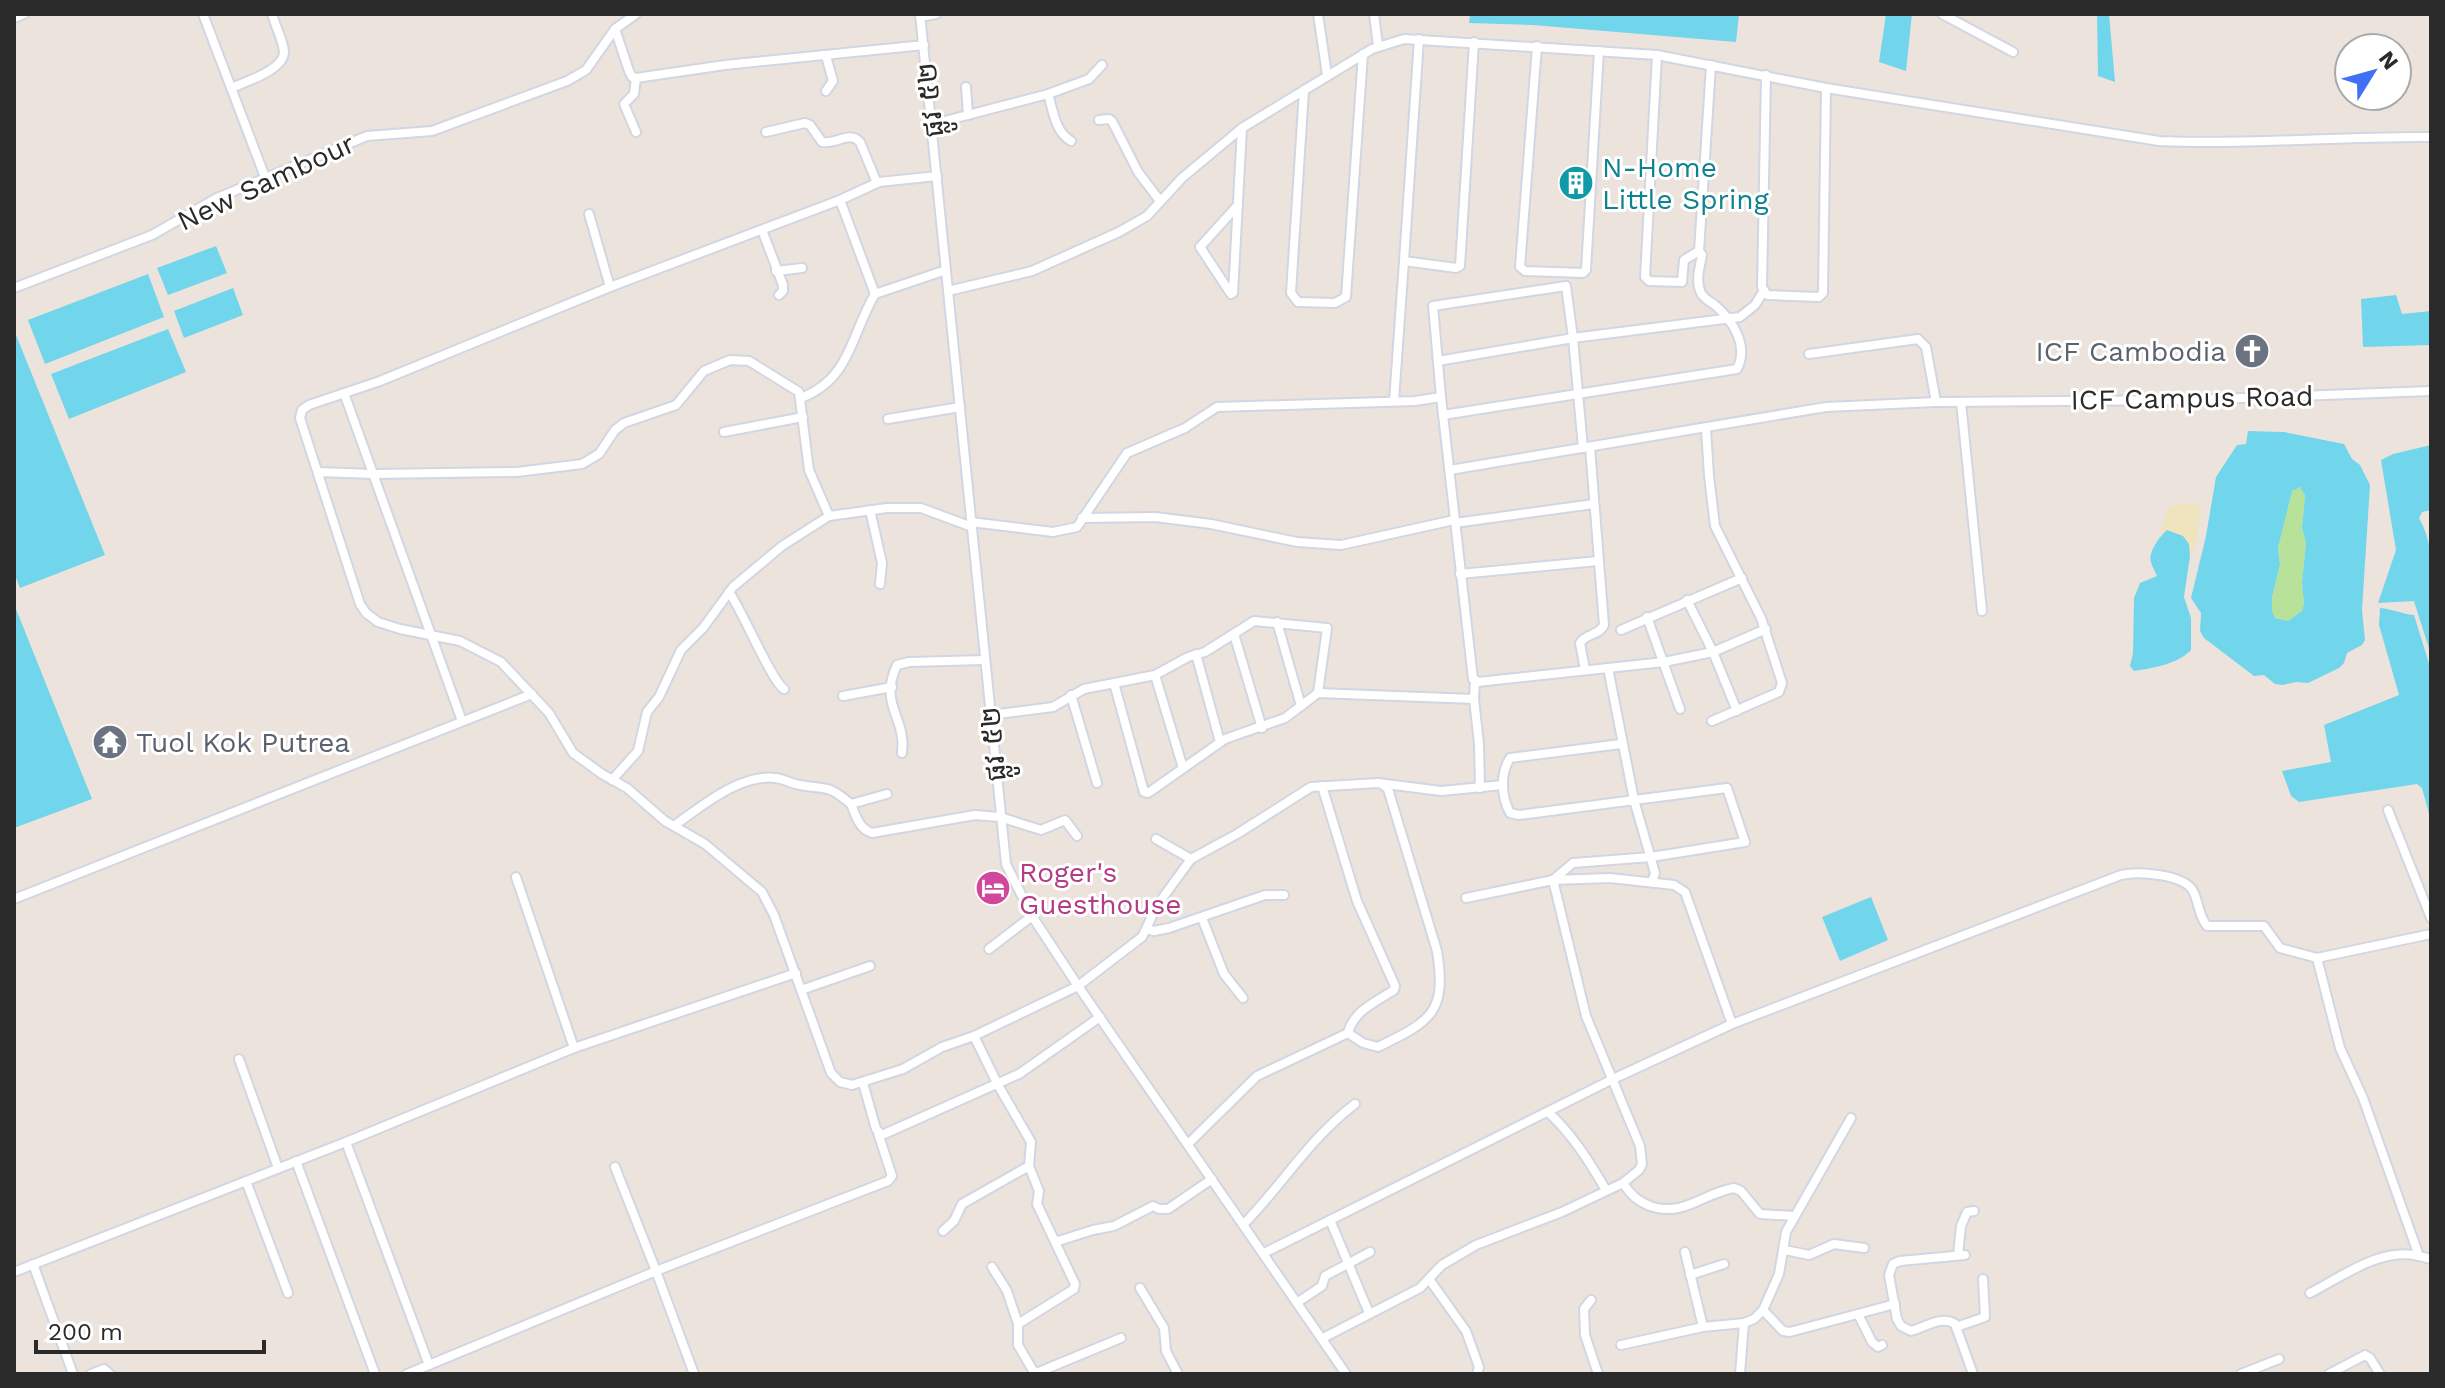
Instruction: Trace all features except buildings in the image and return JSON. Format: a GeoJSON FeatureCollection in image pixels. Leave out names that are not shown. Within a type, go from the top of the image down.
{"type":"FeatureCollection","features":[{"type":"Feature","properties":{"kind":"street"},"geometry":{"type":"LineString","coordinates":[[14,18],[24,14]]}},
{"type":"Feature","properties":{"kind":"street"},"geometry":{"type":"LineString","coordinates":[[203,14],[265,177]]}},
{"type":"Feature","properties":{"kind":"street"},"geometry":{"type":"LineString","coordinates":[[231,88],[275,68],[282,61],[284,52],[272,14]]}},
{"type":"Feature","properties":{"kind":"street","name":"New Sambour"},"geometry":{"type":"LineString","coordinates":[[14,288],[152,235],[217,198],[367,136],[432,131],[567,81],[586,70],[615,29],[636,14]]}},
{"type":"Feature","properties":{"kind":"street"},"geometry":{"type":"LineString","coordinates":[[920,16],[936,14]]}},
{"type":"Feature","properties":{"kind":"street"},"geometry":{"type":"LineString","coordinates":[[1318,14],[1327,75]]}},
{"type":"Feature","properties":{"kind":"street"},"geometry":{"type":"LineString","coordinates":[[1374,14],[1378,46]]}},
{"type":"Feature","properties":{"kind":"street"},"geometry":{"type":"LineString","coordinates":[[1942,14],[2013,52]]}},
{"type":"Feature","properties":{"kind":"street","name":"ផ្លូវ ៥២"},"geometry":{"type":"LineString","coordinates":[[920,16],[1006,864],[1032,916],[1078,986],[1323,1338],[1344,1373]]}},
{"type":"Feature","properties":{"kind":"street"},"geometry":{"type":"LineString","coordinates":[[615,29],[629,71],[636,78],[725,65],[924,45]]}},
{"type":"Feature","properties":{"kind":"street"},"geometry":{"type":"LineString","coordinates":[[948,291],[1032,271],[1091,247],[1147,216],[1182,178],[1242,128],[1363,54],[1404,39],[1657,55],[1826,88],[2159,141],[2194,143],[2351,136],[2431,137]]}},
{"type":"Feature","properties":{"kind":"street"},"geometry":{"type":"LineString","coordinates":[[1394,401],[1419,39]]}},
{"type":"Feature","properties":{"kind":"street"},"geometry":{"type":"LineString","coordinates":[[1404,261],[1433,267],[1460,266],[1474,42]]}},
{"type":"Feature","properties":{"kind":"street"},"geometry":{"type":"LineString","coordinates":[[1537,46],[1520,267],[1525,271],[1583,273],[1586,270],[1599,51]]}},
{"type":"Feature","properties":{"kind":"street"},"geometry":{"type":"LineString","coordinates":[[1304,90],[1291,293],[1298,302],[1335,303],[1346,297],[1363,54]]}},
{"type":"Feature","properties":{"kind":"street"},"geometry":{"type":"LineString","coordinates":[[1657,55],[1646,279],[1682,282],[1684,260],[1699,251]]}},
{"type":"Feature","properties":{"kind":"street"},"geometry":{"type":"LineString","coordinates":[[826,56],[833,81],[826,91]]}},
{"type":"Feature","properties":{"kind":"street"},"geometry":{"type":"LineString","coordinates":[[933,124],[1030,96],[1048,94],[1089,79],[1102,65]]}},
{"type":"Feature","properties":{"kind":"street"},"geometry":{"type":"LineString","coordinates":[[1443,415],[1733,372],[1740,365],[1740,340],[1728,319],[1702,294],[1698,275],[1702,255],[1699,251],[1711,65]]}},
{"type":"Feature","properties":{"kind":"street"},"geometry":{"type":"LineString","coordinates":[[1438,361],[1573,338],[1728,319],[1746,313],[1759,301],[1763,292],[1766,75]]}},
{"type":"Feature","properties":{"kind":"street"},"geometry":{"type":"LineString","coordinates":[[636,78],[634,94],[624,104],[636,132]]}},
{"type":"Feature","properties":{"kind":"street"},"geometry":{"type":"LineString","coordinates":[[966,87],[968,115]]}},
{"type":"Feature","properties":{"kind":"street"},"geometry":{"type":"LineString","coordinates":[[1763,292],[1767,295],[1819,297],[1823,293],[1826,88]]}},
{"type":"Feature","properties":{"kind":"street"},"geometry":{"type":"LineString","coordinates":[[1048,94],[1063,137],[1071,141]]}},
{"type":"Feature","properties":{"kind":"street"},"geometry":{"type":"LineString","coordinates":[[1099,120],[1112,121],[1138,172],[1160,201]]}},
{"type":"Feature","properties":{"kind":"street"},"geometry":{"type":"LineString","coordinates":[[766,132],[805,123],[822,142],[855,137],[877,183]]}},
{"type":"Feature","properties":{"kind":"street"},"geometry":{"type":"LineString","coordinates":[[1238,205],[1200,247],[1231,294],[1233,293],[1238,205],[1242,128]]}},
{"type":"Feature","properties":{"kind":"street"},"geometry":{"type":"LineString","coordinates":[[937,176],[877,183],[302,410],[300,418],[360,604],[366,613],[389,626],[460,641],[501,662],[549,713],[573,753],[627,788],[665,821],[705,844],[762,892],[774,915],[835,1078],[847,1084],[863,1083],[903,1069],[942,1047],[974,1036],[1078,986],[1142,937],[1156,907],[1191,859],[1311,787],[1383,785],[1423,790],[1503,785]]}},
{"type":"Feature","properties":{"kind":"street"},"geometry":{"type":"LineString","coordinates":[[801,398],[819,391],[846,361],[875,294],[840,200]]}},
{"type":"Feature","properties":{"kind":"street"},"geometry":{"type":"LineString","coordinates":[[589,214],[610,287]]}},
{"type":"Feature","properties":{"kind":"street"},"geometry":{"type":"LineString","coordinates":[[762,230],[784,289],[779,295]]}},
{"type":"Feature","properties":{"kind":"street"},"geometry":{"type":"LineString","coordinates":[[776,271],[802,268]]}},
{"type":"Feature","properties":{"kind":"street"},"geometry":{"type":"LineString","coordinates":[[875,294],[946,270]]}},
{"type":"Feature","properties":{"kind":"street"},"geometry":{"type":"LineString","coordinates":[[1480,788],[1475,680],[1471,673],[1432,310],[1438,304],[1566,286],[1594,504],[1604,625],[1580,643],[1585,670]]}},
{"type":"Feature","properties":{"kind":"street"},"geometry":{"type":"LineString","coordinates":[[1809,354],[1918,339],[1923,342],[1929,356],[1936,402]]}},
{"type":"Feature","properties":{"kind":"street"},"geometry":{"type":"LineString","coordinates":[[318,472],[517,472],[582,464],[599,454],[615,430],[624,423],[676,405],[704,371],[730,360],[749,361],[793,386],[801,398],[809,470],[829,516]]}},
{"type":"Feature","properties":{"kind":"street","name":"ICF Campus Road"},"geometry":{"type":"LineString","coordinates":[[1450,470],[1826,407],[1936,402],[2189,400],[2427,391]]}},
{"type":"Feature","properties":{"kind":"street"},"geometry":{"type":"LineString","coordinates":[[344,393],[462,721]]}},
{"type":"Feature","properties":{"kind":"street"},"geometry":{"type":"LineString","coordinates":[[612,780],[638,751],[647,712],[659,697],[681,650],[703,628],[729,592],[782,546],[829,516],[870,510],[921,508],[972,524],[1053,532],[1074,528],[1127,453],[1185,428],[1217,407],[1441,397]]}},
{"type":"Feature","properties":{"kind":"street"},"geometry":{"type":"LineString","coordinates":[[1961,402],[1982,611]]}},
{"type":"Feature","properties":{"kind":"street"},"geometry":{"type":"LineString","coordinates":[[888,419],[960,407]]}},
{"type":"Feature","properties":{"kind":"street"},"geometry":{"type":"LineString","coordinates":[[724,432],[803,417]]}},
{"type":"Feature","properties":{"kind":"street"},"geometry":{"type":"LineString","coordinates":[[1706,429],[1715,526],[1766,629],[1782,688],[1712,721]]}},
{"type":"Feature","properties":{"kind":"street"},"geometry":{"type":"LineString","coordinates":[[1082,518],[1155,517],[1211,524],[1297,542],[1341,545],[1455,522],[1594,504]]}},
{"type":"Feature","properties":{"kind":"street"},"geometry":{"type":"LineString","coordinates":[[870,510],[882,563],[880,584]]}},
{"type":"Feature","properties":{"kind":"street"},"geometry":{"type":"LineString","coordinates":[[1460,574],[1598,561]]}},
{"type":"Feature","properties":{"kind":"street"},"geometry":{"type":"LineString","coordinates":[[1621,630],[1742,578]]}},
{"type":"Feature","properties":{"kind":"street"},"geometry":{"type":"LineString","coordinates":[[729,592],[761,649],[776,684],[784,689]]}},
{"type":"Feature","properties":{"kind":"street"},"geometry":{"type":"LineString","coordinates":[[1687,600],[1737,711]]}},
{"type":"Feature","properties":{"kind":"street"},"geometry":{"type":"LineString","coordinates":[[1647,617],[1680,709]]}},
{"type":"Feature","properties":{"kind":"street"},"geometry":{"type":"LineString","coordinates":[[991,715],[1053,707],[1084,689],[1155,675],[1205,652],[1254,621],[1327,628],[1318,693]]}},
{"type":"Feature","properties":{"kind":"street"},"geometry":{"type":"LineString","coordinates":[[1277,622],[1301,706]]}},
{"type":"Feature","properties":{"kind":"street"},"geometry":{"type":"LineString","coordinates":[[1475,680],[1664,662],[1713,652],[1766,629]]}},
{"type":"Feature","properties":{"kind":"street"},"geometry":{"type":"LineString","coordinates":[[1234,634],[1262,728]]}},
{"type":"Feature","properties":{"kind":"street"},"geometry":{"type":"LineString","coordinates":[[1196,654],[1220,742]]}},
{"type":"Feature","properties":{"kind":"street"},"geometry":{"type":"LineString","coordinates":[[902,753],[904,737],[892,709],[890,693],[895,669],[901,663],[985,660]]}},
{"type":"Feature","properties":{"kind":"street"},"geometry":{"type":"LineString","coordinates":[[1608,668],[1621,744],[1655,873],[1652,882]]}},
{"type":"Feature","properties":{"kind":"street"},"geometry":{"type":"LineString","coordinates":[[1155,675],[1183,768]]}},
{"type":"Feature","properties":{"kind":"street"},"geometry":{"type":"LineString","coordinates":[[1114,683],[1144,792],[1148,793],[1220,742],[1285,718],[1318,693],[1474,699]]}},
{"type":"Feature","properties":{"kind":"street"},"geometry":{"type":"LineString","coordinates":[[843,696],[892,687]]}},
{"type":"Feature","properties":{"kind":"street"},"geometry":{"type":"LineString","coordinates":[[14,899],[532,694]]}},
{"type":"Feature","properties":{"kind":"street"},"geometry":{"type":"LineString","coordinates":[[1071,695],[1097,783]]}},
{"type":"Feature","properties":{"kind":"street"},"geometry":{"type":"LineString","coordinates":[[1553,880],[1573,863],[1651,857],[1745,842],[1727,788],[1514,815],[1507,807],[1503,785],[1504,771],[1510,758],[1621,744]]}},
{"type":"Feature","properties":{"kind":"street"},"geometry":{"type":"LineString","coordinates":[[675,825],[728,789],[776,778],[796,785],[833,788],[851,804],[861,827],[872,833],[967,816],[1000,817],[1041,830],[1065,820],[1077,836]]}},
{"type":"Feature","properties":{"kind":"street"},"geometry":{"type":"LineString","coordinates":[[1348,1033],[1363,1043],[1378,1047],[1431,1015],[1439,995],[1441,977],[1437,951],[1388,789],[1383,785]]}},
{"type":"Feature","properties":{"kind":"street"},"geometry":{"type":"LineString","coordinates":[[1188,1144],[1257,1076],[1348,1033],[1355,1016],[1394,990],[1395,986],[1357,901],[1322,786]]}},
{"type":"Feature","properties":{"kind":"street"},"geometry":{"type":"LineString","coordinates":[[851,804],[887,794]]}},
{"type":"Feature","properties":{"kind":"street"},"geometry":{"type":"LineString","coordinates":[[2388,810],[2431,918]]}},
{"type":"Feature","properties":{"kind":"street"},"geometry":{"type":"LineString","coordinates":[[1156,839],[1191,859]]}},
{"type":"Feature","properties":{"kind":"street"},"geometry":{"type":"LineString","coordinates":[[1264,1253],[1613,1079],[1732,1024],[2132,873],[2184,882],[2192,888],[2201,918],[2207,926],[2264,926],[2280,948],[2317,958],[2431,934]]}},
{"type":"Feature","properties":{"kind":"street"},"geometry":{"type":"LineString","coordinates":[[516,877],[574,1048]]}},
{"type":"Feature","properties":{"kind":"street"},"geometry":{"type":"LineString","coordinates":[[1466,898],[1553,880],[1610,878],[1674,885],[1685,892],[1732,1024]]}},
{"type":"Feature","properties":{"kind":"street"},"geometry":{"type":"LineString","coordinates":[[1323,1338],[1420,1288],[1442,1265],[1476,1245],[1562,1212],[1623,1183],[1639,1170],[1642,1154],[1586,1016],[1553,880]]}},
{"type":"Feature","properties":{"kind":"street"},"geometry":{"type":"LineString","coordinates":[[1146,929],[1154,931],[1202,918],[1265,895],[1284,895]]}},
{"type":"Feature","properties":{"kind":"street"},"geometry":{"type":"LineString","coordinates":[[989,949],[1032,916]]}},
{"type":"Feature","properties":{"kind":"street"},"geometry":{"type":"LineString","coordinates":[[1202,918],[1224,974],[1243,998]]}},
{"type":"Feature","properties":{"kind":"street"},"geometry":{"type":"LineString","coordinates":[[2317,958],[2340,1048],[2363,1098],[2419,1256]]}},
{"type":"Feature","properties":{"kind":"street"},"geometry":{"type":"LineString","coordinates":[[801,990],[870,966]]}},
{"type":"Feature","properties":{"kind":"street"},"geometry":{"type":"LineString","coordinates":[[14,1272],[346,1142],[574,1048],[796,973]]}},
{"type":"Feature","properties":{"kind":"street"},"geometry":{"type":"LineString","coordinates":[[878,1133],[882,1135],[998,1085],[1019,1074],[1100,1017]]}},
{"type":"Feature","properties":{"kind":"street"},"geometry":{"type":"LineString","coordinates":[[974,1036],[1031,1142],[1029,1166],[1039,1191],[1037,1204],[1073,1279],[1074,1289],[1018,1324]]}},
{"type":"Feature","properties":{"kind":"street"},"geometry":{"type":"LineString","coordinates":[[239,1059],[278,1168]]}},
{"type":"Feature","properties":{"kind":"street"},"geometry":{"type":"LineString","coordinates":[[407,1374],[656,1271],[888,1181],[892,1176],[863,1083]]}},
{"type":"Feature","properties":{"kind":"street"},"geometry":{"type":"LineString","coordinates":[[1244,1224],[1273,1195],[1299,1158],[1355,1104]]}},
{"type":"Feature","properties":{"kind":"street"},"geometry":{"type":"LineString","coordinates":[[1548,1112],[1564,1127],[1606,1190]]}},
{"type":"Feature","properties":{"kind":"street"},"geometry":{"type":"LineString","coordinates":[[1621,1345],[1754,1319],[1763,1310],[1779,1274],[1786,1234],[1794,1216],[1851,1118]]}},
{"type":"Feature","properties":{"kind":"street"},"geometry":{"type":"LineString","coordinates":[[346,1142],[429,1365]]}},
{"type":"Feature","properties":{"kind":"street"},"geometry":{"type":"LineString","coordinates":[[296,1161],[375,1374]]}},
{"type":"Feature","properties":{"kind":"street"},"geometry":{"type":"LineString","coordinates":[[943,1231],[954,1221],[962,1204],[1029,1166]]}},
{"type":"Feature","properties":{"kind":"street"},"geometry":{"type":"LineString","coordinates":[[615,1167],[694,1374]]}},
{"type":"Feature","properties":{"kind":"street"},"geometry":{"type":"LineString","coordinates":[[1055,1242],[1114,1226],[1153,1206],[1168,1209],[1212,1179]]}},
{"type":"Feature","properties":{"kind":"street"},"geometry":{"type":"LineString","coordinates":[[246,1181],[288,1293]]}},
{"type":"Feature","properties":{"kind":"street"},"geometry":{"type":"LineString","coordinates":[[1623,1183],[1637,1200],[1668,1210],[1686,1208],[1734,1188],[1741,1191],[1760,1214],[1794,1216]]}},
{"type":"Feature","properties":{"kind":"street"},"geometry":{"type":"LineString","coordinates":[[1973,1374],[1956,1327],[1948,1319],[1911,1331],[1905,1329],[1897,1319],[1889,1275],[1893,1264],[1900,1261],[1962,1255],[1963,1218],[1967,1212],[1974,1211]]}},
{"type":"Feature","properties":{"kind":"street"},"geometry":{"type":"LineString","coordinates":[[1330,1220],[1369,1313]]}},
{"type":"Feature","properties":{"kind":"street"},"geometry":{"type":"LineString","coordinates":[[1785,1250],[1809,1255],[1834,1244],[1864,1248]]}},
{"type":"Feature","properties":{"kind":"street"},"geometry":{"type":"LineString","coordinates":[[1298,1302],[1322,1286],[1325,1276],[1370,1252]]}},
{"type":"Feature","properties":{"kind":"street"},"geometry":{"type":"LineString","coordinates":[[1685,1252],[1703,1327]]}},
{"type":"Feature","properties":{"kind":"street"},"geometry":{"type":"LineString","coordinates":[[2310,1293],[2384,1256],[2400,1253],[2431,1259]]}},
{"type":"Feature","properties":{"kind":"street"},"geometry":{"type":"LineString","coordinates":[[33,1264],[73,1374]]}},
{"type":"Feature","properties":{"kind":"street"},"geometry":{"type":"LineString","coordinates":[[1690,1275],[1724,1264]]}},
{"type":"Feature","properties":{"kind":"street"},"geometry":{"type":"LineString","coordinates":[[992,1267],[1007,1291],[1018,1324],[1018,1345],[1035,1374],[1121,1338]]}},
{"type":"Feature","properties":{"kind":"street"},"geometry":{"type":"LineString","coordinates":[[1429,1279],[1466,1331],[1479,1367],[1477,1374]]}},
{"type":"Feature","properties":{"kind":"street"},"geometry":{"type":"LineString","coordinates":[[1956,1327],[1985,1317],[1983,1279]]}},
{"type":"Feature","properties":{"kind":"street"},"geometry":{"type":"LineString","coordinates":[[1140,1288],[1164,1328],[1166,1351],[1178,1374]]}},
{"type":"Feature","properties":{"kind":"street"},"geometry":{"type":"LineString","coordinates":[[1591,1300],[1584,1309],[1585,1335],[1598,1374]]}},
{"type":"Feature","properties":{"kind":"street"},"geometry":{"type":"LineString","coordinates":[[1763,1310],[1787,1332],[1895,1304]]}},
{"type":"Feature","properties":{"kind":"street"},"geometry":{"type":"LineString","coordinates":[[1858,1314],[1872,1342],[1878,1347],[1882,1345]]}},
{"type":"Feature","properties":{"kind":"street"},"geometry":{"type":"LineString","coordinates":[[1740,1374],[1744,1323]]}},
{"type":"Feature","properties":{"kind":"street"},"geometry":{"type":"LineString","coordinates":[[2329,1374],[2365,1355],[2380,1374]]}},
{"type":"Feature","properties":{"kind":"street"},"geometry":{"type":"LineString","coordinates":[[2241,1374],[2279,1359]]}},
{"type":"Feature","properties":{"kind":"street"},"geometry":{"type":"LineString","coordinates":[[91,1374],[104,1369],[110,1374]]}},
{"type":"Feature","properties":{"kind":"green space"},"geometry":{"type":"Polygon","coordinates":[[[2301,487],[2305,495],[2302,528],[2306,543],[2302,582],[2304,604],[2302,611],[2288,621],[2275,618],[2272,597],[2280,565],[2278,548],[2292,490],[2301,487]]]}},
{"type":"Feature","properties":{"kind":"sand"},"geometry":{"type":"Polygon","coordinates":[[[2183,503],[2200,506],[2201,512],[2196,547],[2190,556],[2189,544],[2167,530],[2161,534],[2168,510],[2183,503]]]}},
{"type":"Feature","properties":{"kind":"water"},"geometry":{"type":"Polygon","coordinates":[[[1470,14],[1739,14],[1736,42],[1533,25],[1469,23],[1470,14]]]}},
{"type":"Feature","properties":{"kind":"water"},"geometry":{"type":"Polygon","coordinates":[[[1886,14],[1912,14],[1906,71],[1879,62],[1886,14]]]}},
{"type":"Feature","properties":{"kind":"water"},"geometry":{"type":"Polygon","coordinates":[[[2097,14],[2109,14],[2115,82],[2098,76],[2097,14]]]}},
{"type":"Feature","properties":{"kind":"water"},"geometry":{"type":"Polygon","coordinates":[[[216,246],[227,273],[168,295],[157,268],[216,246]]]}},
{"type":"Feature","properties":{"kind":"water"},"geometry":{"type":"Polygon","coordinates":[[[148,274],[164,317],[45,364],[28,320],[148,274]]]}},
{"type":"Feature","properties":{"kind":"water"},"geometry":{"type":"Polygon","coordinates":[[[233,288],[243,315],[184,338],[174,311],[233,288]]]}},
{"type":"Feature","properties":{"kind":"water"},"geometry":{"type":"Polygon","coordinates":[[[2396,295],[2402,314],[2431,311],[2431,345],[2363,347],[2361,299],[2396,295]]]}},
{"type":"Feature","properties":{"kind":"water"},"geometry":{"type":"Polygon","coordinates":[[[168,329],[186,372],[69,419],[51,374],[168,329]]]}},
{"type":"Feature","properties":{"kind":"water"},"geometry":{"type":"Polygon","coordinates":[[[14,330],[105,555],[20,588],[14,573],[14,330]]]}},
{"type":"Feature","properties":{"kind":"water"},"geometry":{"type":"Polygon","coordinates":[[[2248,431],[2284,432],[2344,444],[2370,485],[2362,610],[2365,640],[2347,653],[2339,668],[2308,683],[2275,684],[2264,675],[2254,676],[2204,638],[2200,631],[2201,613],[2191,598],[2216,477],[2237,445],[2246,444],[2248,431]],[[2300,487],[2292,491],[2278,548],[2280,565],[2272,611],[2275,618],[2288,621],[2302,611],[2304,604],[2302,582],[2306,543],[2302,528],[2305,495],[2300,487]]]}},
{"type":"Feature","properties":{"kind":"water"},"geometry":{"type":"Polygon","coordinates":[[[2431,445],[2431,510],[2422,512],[2419,518],[2426,532],[2432,566],[2431,655],[2414,601],[2378,603],[2396,550],[2381,460],[2431,445]]]}},
{"type":"Feature","properties":{"kind":"water"},"geometry":{"type":"Polygon","coordinates":[[[2167,530],[2183,536],[2189,544],[2184,597],[2191,618],[2191,650],[2172,662],[2134,671],[2130,666],[2134,598],[2140,583],[2157,576],[2151,564],[2151,554],[2167,530]]]}},
{"type":"Feature","properties":{"kind":"water"},"geometry":{"type":"Polygon","coordinates":[[[14,604],[92,799],[14,828],[14,604]]]}},
{"type":"Feature","properties":{"kind":"water"},"geometry":{"type":"Polygon","coordinates":[[[2380,608],[2414,615],[2431,670],[2431,821],[2422,788],[2417,784],[2299,802],[2291,796],[2282,771],[2331,762],[2324,725],[2399,695],[2379,625],[2380,608]]]}},
{"type":"Feature","properties":{"kind":"water"},"geometry":{"type":"Polygon","coordinates":[[[1871,897],[1888,940],[1840,961],[1822,917],[1871,897]]]}},
{"type":"Feature","properties":{"kind":"place","name":"N-Home Little Spring"},"geometry":{"type":"Point","coordinates":[1576,183]}},
{"type":"Feature","properties":{"kind":"place","name":"ICF Cambodia"},"geometry":{"type":"Point","coordinates":[2252,351]}},
{"type":"Feature","properties":{"kind":"place","name":"Tuol Kok Putrea"},"geometry":{"type":"Point","coordinates":[110,742]}},
{"type":"Feature","properties":{"kind":"place","name":"Roger's Guesthouse"},"geometry":{"type":"Point","coordinates":[993,888]}}]}
